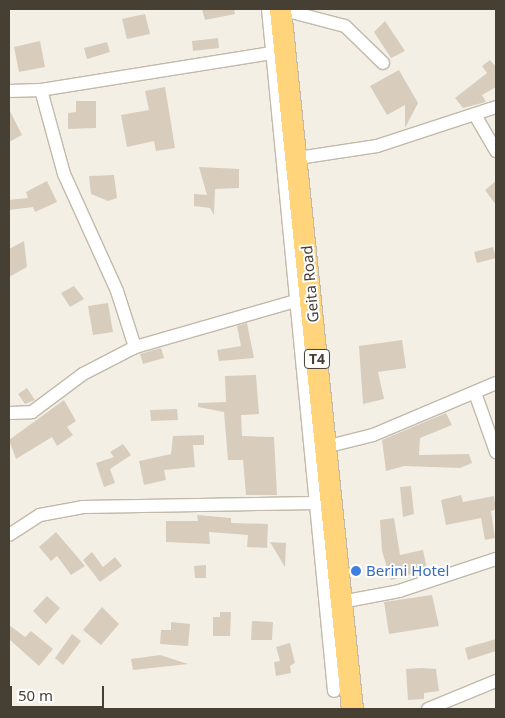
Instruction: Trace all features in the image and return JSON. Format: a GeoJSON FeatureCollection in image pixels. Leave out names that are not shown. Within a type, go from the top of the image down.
{"type":"FeatureCollection","features":[{"type":"Feature","properties":{"kind":"highway","name":"Geita Road"},"geometry":{"type":"LineString","coordinates":[[280,9],[298,158],[352,709]]}},
{"type":"Feature","properties":{"kind":"street"},"geometry":{"type":"LineString","coordinates":[[268,9],[298,300],[315,503],[334,691]]}},
{"type":"Feature","properties":{"kind":"street"},"geometry":{"type":"LineString","coordinates":[[280,9],[345,26],[383,63]]}},
{"type":"Feature","properties":{"kind":"street"},"geometry":{"type":"LineString","coordinates":[[9,91],[41,90],[272,52]]}},
{"type":"Feature","properties":{"kind":"street"},"geometry":{"type":"LineString","coordinates":[[41,90],[64,174],[117,290],[135,347]]}},
{"type":"Feature","properties":{"kind":"street"},"geometry":{"type":"LineString","coordinates":[[298,158],[377,146],[496,107]]}},
{"type":"Feature","properties":{"kind":"street"},"geometry":{"type":"LineString","coordinates":[[475,114],[496,151]]}},
{"type":"Feature","properties":{"kind":"street"},"geometry":{"type":"LineString","coordinates":[[9,413],[32,412],[83,374],[135,347],[298,300]]}},
{"type":"Feature","properties":{"kind":"street"},"geometry":{"type":"LineString","coordinates":[[325,447],[373,435],[496,383]]}},
{"type":"Feature","properties":{"kind":"street"},"geometry":{"type":"LineString","coordinates":[[475,393],[496,452]]}},
{"type":"Feature","properties":{"kind":"street"},"geometry":{"type":"LineString","coordinates":[[9,534],[40,515],[83,507],[315,503]]}},
{"type":"Feature","properties":{"kind":"street"},"geometry":{"type":"LineString","coordinates":[[341,602],[399,591],[496,559]]}},
{"type":"Feature","properties":{"kind":"street"},"geometry":{"type":"LineString","coordinates":[[428,709],[496,681]]}},
{"type":"Feature","properties":{"kind":"building"},"geometry":{"type":"Polygon","coordinates":[[[202,9],[234,9],[235,14],[205,20],[202,9]]]}},
{"type":"Feature","properties":{"kind":"building"},"geometry":{"type":"Polygon","coordinates":[[[145,14],[150,34],[127,39],[122,19],[145,14]]]}},
{"type":"Feature","properties":{"kind":"building"},"geometry":{"type":"Polygon","coordinates":[[[385,21],[405,51],[391,58],[374,32],[385,21]]]}},
{"type":"Feature","properties":{"kind":"building"},"geometry":{"type":"Polygon","coordinates":[[[218,38],[219,48],[193,51],[192,41],[218,38]]]}},
{"type":"Feature","properties":{"kind":"building"},"geometry":{"type":"Polygon","coordinates":[[[40,41],[45,67],[19,72],[14,47],[40,41]]]}},
{"type":"Feature","properties":{"kind":"building"},"geometry":{"type":"Polygon","coordinates":[[[107,42],[110,52],[87,59],[84,48],[107,42]]]}},
{"type":"Feature","properties":{"kind":"building"},"geometry":{"type":"Polygon","coordinates":[[[490,60],[496,67],[496,87],[482,95],[486,102],[463,108],[455,98],[487,73],[482,66],[490,60]]]}},
{"type":"Feature","properties":{"kind":"building"},"geometry":{"type":"Polygon","coordinates":[[[399,70],[418,103],[405,128],[405,105],[387,115],[370,86],[399,70]]]}},
{"type":"Feature","properties":{"kind":"building"},"geometry":{"type":"Polygon","coordinates":[[[165,87],[175,148],[156,151],[154,141],[127,147],[121,115],[149,110],[145,91],[165,87]]]}},
{"type":"Feature","properties":{"kind":"building"},"geometry":{"type":"Polygon","coordinates":[[[76,101],[96,101],[96,128],[68,129],[68,113],[76,112],[76,101]]]}},
{"type":"Feature","properties":{"kind":"building"},"geometry":{"type":"Polygon","coordinates":[[[9,109],[22,135],[9,142],[9,109]]]}},
{"type":"Feature","properties":{"kind":"building"},"geometry":{"type":"Polygon","coordinates":[[[199,167],[239,169],[239,188],[215,189],[214,215],[210,208],[194,206],[194,194],[207,195],[199,167]]]}},
{"type":"Feature","properties":{"kind":"building"},"geometry":{"type":"Polygon","coordinates":[[[114,175],[117,198],[108,201],[91,194],[89,176],[114,175]]]}},
{"type":"Feature","properties":{"kind":"building"},"geometry":{"type":"Polygon","coordinates":[[[47,181],[57,202],[35,212],[33,207],[9,210],[9,200],[28,198],[26,192],[47,181]]]}},
{"type":"Feature","properties":{"kind":"building"},"geometry":{"type":"Polygon","coordinates":[[[496,181],[496,205],[485,190],[496,181]]]}},
{"type":"Feature","properties":{"kind":"building"},"geometry":{"type":"Polygon","coordinates":[[[24,241],[27,267],[9,277],[9,249],[24,241]]]}},
{"type":"Feature","properties":{"kind":"building"},"geometry":{"type":"Polygon","coordinates":[[[493,247],[496,258],[477,263],[474,252],[493,247]]]}},
{"type":"Feature","properties":{"kind":"building"},"geometry":{"type":"Polygon","coordinates":[[[74,286],[84,299],[70,307],[61,293],[74,286]]]}},
{"type":"Feature","properties":{"kind":"building"},"geometry":{"type":"Polygon","coordinates":[[[108,303],[113,332],[93,335],[88,306],[108,303]]]}},
{"type":"Feature","properties":{"kind":"building"},"geometry":{"type":"Polygon","coordinates":[[[247,323],[254,358],[219,361],[217,350],[241,346],[237,326],[247,323]]]}},
{"type":"Feature","properties":{"kind":"building"},"geometry":{"type":"Polygon","coordinates":[[[402,340],[406,368],[378,372],[384,399],[363,404],[359,346],[402,340]]]}},
{"type":"Feature","properties":{"kind":"building"},"geometry":{"type":"Polygon","coordinates":[[[161,348],[164,358],[143,364],[140,354],[161,348]]]}},
{"type":"Feature","properties":{"kind":"building"},"geometry":{"type":"Polygon","coordinates":[[[256,375],[259,414],[241,415],[242,436],[274,437],[277,495],[246,495],[243,460],[228,460],[224,412],[198,407],[198,403],[226,402],[225,376],[256,375]]]}},
{"type":"Feature","properties":{"kind":"building"},"geometry":{"type":"Polygon","coordinates":[[[27,388],[35,400],[25,404],[18,394],[27,388]]]}},
{"type":"Feature","properties":{"kind":"building"},"geometry":{"type":"Polygon","coordinates":[[[64,400],[76,421],[67,427],[73,435],[57,446],[52,437],[16,459],[9,440],[64,400]]]}},
{"type":"Feature","properties":{"kind":"building"},"geometry":{"type":"Polygon","coordinates":[[[177,409],[178,420],[151,421],[150,410],[177,409]]]}},
{"type":"Feature","properties":{"kind":"building"},"geometry":{"type":"Polygon","coordinates":[[[446,413],[452,425],[420,438],[419,455],[469,454],[472,463],[460,468],[404,466],[386,471],[382,440],[446,413]]]}},
{"type":"Feature","properties":{"kind":"building"},"geometry":{"type":"Polygon","coordinates":[[[204,435],[204,445],[193,445],[195,467],[164,470],[166,480],[144,485],[139,461],[171,454],[173,436],[204,435]]]}},
{"type":"Feature","properties":{"kind":"building"},"geometry":{"type":"Polygon","coordinates":[[[123,444],[131,455],[110,469],[115,483],[104,487],[96,463],[114,457],[110,452],[123,444]]]}},
{"type":"Feature","properties":{"kind":"building"},"geometry":{"type":"Polygon","coordinates":[[[411,486],[414,514],[403,517],[400,487],[411,486]]]}},
{"type":"Feature","properties":{"kind":"building"},"geometry":{"type":"Polygon","coordinates":[[[461,495],[463,502],[494,496],[496,509],[491,511],[495,538],[485,540],[481,518],[446,525],[441,500],[461,495]]]}},
{"type":"Feature","properties":{"kind":"building"},"geometry":{"type":"Polygon","coordinates":[[[197,515],[231,518],[231,523],[268,524],[267,548],[247,547],[248,535],[209,532],[210,544],[166,542],[166,521],[198,521],[197,515]]]}},
{"type":"Feature","properties":{"kind":"building"},"geometry":{"type":"Polygon","coordinates":[[[394,518],[400,555],[423,550],[427,569],[391,580],[382,551],[380,520],[394,518]]]}},
{"type":"Feature","properties":{"kind":"building"},"geometry":{"type":"Polygon","coordinates":[[[56,532],[85,566],[71,575],[57,556],[51,561],[39,547],[56,532]]]}},
{"type":"Feature","properties":{"kind":"building"},"geometry":{"type":"Polygon","coordinates":[[[270,542],[286,543],[285,567],[270,542]]]}},
{"type":"Feature","properties":{"kind":"building"},"geometry":{"type":"Polygon","coordinates":[[[92,552],[103,567],[115,557],[122,566],[100,582],[83,560],[92,552]]]}},
{"type":"Feature","properties":{"kind":"building"},"geometry":{"type":"Polygon","coordinates":[[[206,565],[206,578],[195,578],[194,566],[206,565]]]}},
{"type":"Feature","properties":{"kind":"building"},"geometry":{"type":"Polygon","coordinates":[[[432,595],[439,626],[389,634],[384,602],[432,595]]]}},
{"type":"Feature","properties":{"kind":"building"},"geometry":{"type":"Polygon","coordinates":[[[47,596],[60,608],[46,624],[33,611],[47,596]]]}},
{"type":"Feature","properties":{"kind":"building"},"geometry":{"type":"Polygon","coordinates":[[[102,607],[119,624],[101,645],[83,630],[102,607]]]}},
{"type":"Feature","properties":{"kind":"building"},"geometry":{"type":"Polygon","coordinates":[[[220,612],[231,612],[230,636],[213,636],[213,617],[220,617],[220,612]]]}},
{"type":"Feature","properties":{"kind":"building"},"geometry":{"type":"Polygon","coordinates":[[[252,621],[273,622],[272,640],[251,640],[252,621]]]}},
{"type":"Feature","properties":{"kind":"building"},"geometry":{"type":"Polygon","coordinates":[[[171,622],[190,624],[188,646],[160,644],[161,630],[171,630],[171,622]]]}},
{"type":"Feature","properties":{"kind":"building"},"geometry":{"type":"Polygon","coordinates":[[[9,625],[25,637],[31,631],[53,649],[39,666],[9,639],[9,625]]]}},
{"type":"Feature","properties":{"kind":"building"},"geometry":{"type":"Polygon","coordinates":[[[72,634],[81,641],[63,665],[55,658],[72,634]]]}},
{"type":"Feature","properties":{"kind":"building"},"geometry":{"type":"Polygon","coordinates":[[[496,639],[496,651],[468,660],[465,648],[496,639]]]}},
{"type":"Feature","properties":{"kind":"building"},"geometry":{"type":"Polygon","coordinates":[[[290,643],[295,663],[290,666],[291,673],[276,676],[274,662],[280,661],[276,647],[290,643]]]}},
{"type":"Feature","properties":{"kind":"building"},"geometry":{"type":"Polygon","coordinates":[[[160,655],[188,664],[133,670],[131,659],[160,655]]]}},
{"type":"Feature","properties":{"kind":"building"},"geometry":{"type":"Polygon","coordinates":[[[406,669],[436,669],[439,691],[424,693],[424,699],[408,700],[406,669]]]}},
{"type":"Feature","properties":{"kind":"place","name":"Berini Hotel"},"geometry":{"type":"Point","coordinates":[356,571]}}]}
